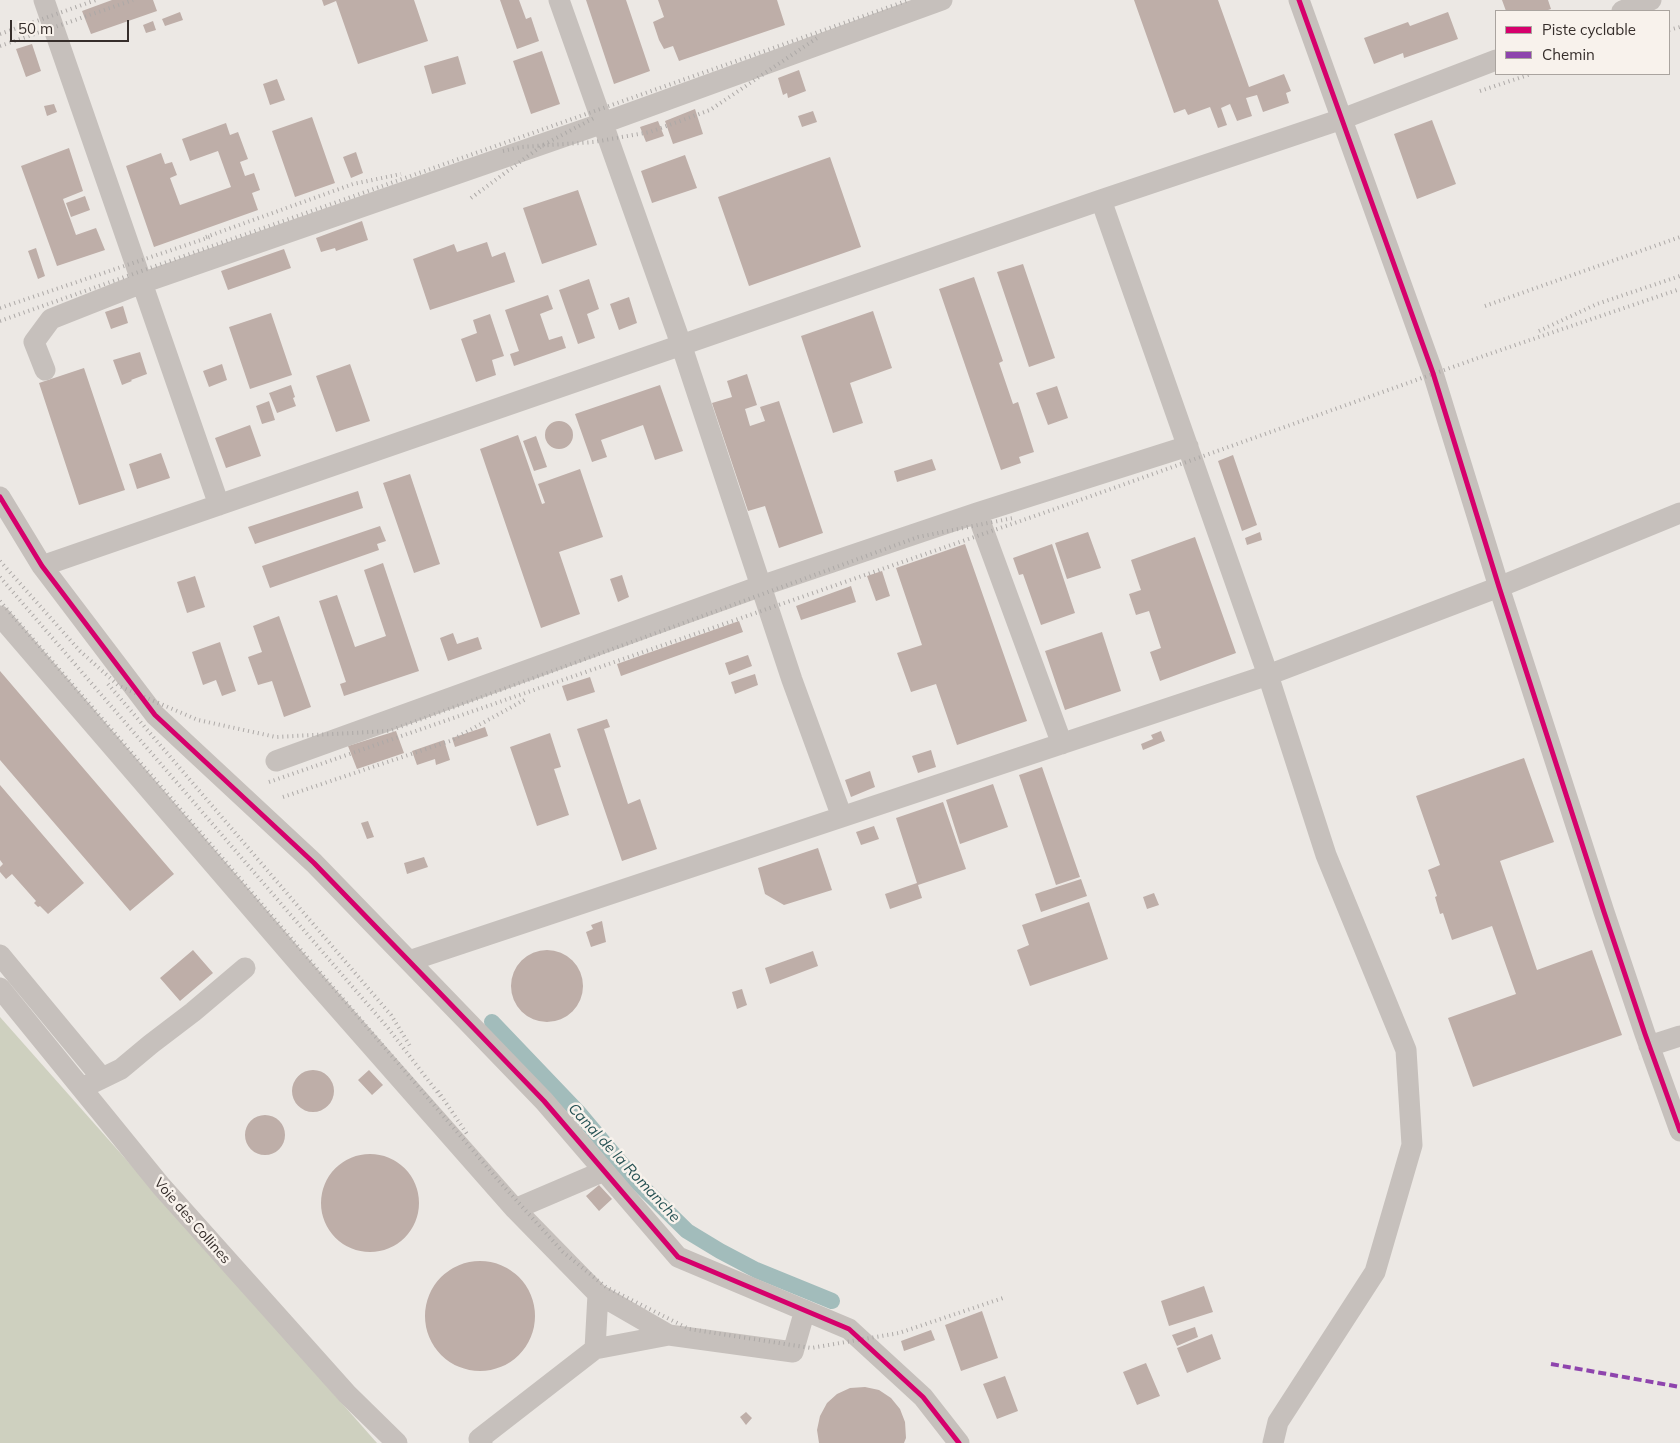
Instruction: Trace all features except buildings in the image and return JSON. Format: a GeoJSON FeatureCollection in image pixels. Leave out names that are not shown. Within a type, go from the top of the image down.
{"type":"FeatureCollection","features":[{"type":"Feature","properties":{"kind":"street"},"geometry":{"type":"LineString","coordinates":[[44,0],[219,505]]}},
{"type":"Feature","properties":{"kind":"street"},"geometry":{"type":"LineString","coordinates":[[559,0],[681,344],[792,680],[842,817]]}},
{"type":"Feature","properties":{"kind":"street"},"geometry":{"type":"LineString","coordinates":[[45,370],[34,342],[51,319],[142,283],[603,123],[942,0]]}},
{"type":"Feature","properties":{"kind":"street"},"geometry":{"type":"LineString","coordinates":[[1299,0],[1433,373],[1499,588],[1649,1046],[1680,1131]]}},
{"type":"Feature","properties":{"kind":"street"},"geometry":{"type":"LineString","coordinates":[[1625,10],[1651,0]]}},
{"type":"Feature","properties":{"kind":"street"},"geometry":{"type":"LineString","coordinates":[[42,566],[681,344],[1342,119],[1495,60]]}},
{"type":"Feature","properties":{"kind":"street"},"geometry":{"type":"LineString","coordinates":[[1101,200],[1268,674],[1326,855],[1406,1050],[1412,1145],[1375,1272],[1278,1422],[1273,1443]]}},
{"type":"Feature","properties":{"kind":"street"},"geometry":{"type":"LineString","coordinates":[[276,761],[761,586],[977,513],[1188,446]]}},
{"type":"Feature","properties":{"kind":"street"},"geometry":{"type":"LineString","coordinates":[[0,496],[42,566],[155,715],[314,862],[544,1101],[678,1257],[849,1329],[923,1397],[959,1443]]}},
{"type":"Feature","properties":{"kind":"street"},"geometry":{"type":"LineString","coordinates":[[977,513],[1062,744]]}},
{"type":"Feature","properties":{"kind":"street"},"geometry":{"type":"LineString","coordinates":[[409,962],[1268,674],[1499,588],[1680,513]]}},
{"type":"Feature","properties":{"kind":"street"},"geometry":{"type":"LineString","coordinates":[[0,616],[328,997],[515,1209],[598,1294],[669,1335]]}},
{"type":"Feature","properties":{"kind":"street"},"geometry":{"type":"LineString","coordinates":[[82,1088],[121,1070],[245,968]]}},
{"type":"Feature","properties":{"kind":"street"},"geometry":{"type":"LineString","coordinates":[[4,970],[102,1078]]}},
{"type":"Feature","properties":{"kind":"street","name":"Voie des Collines"},"geometry":{"type":"LineString","coordinates":[[0,988],[161,1186],[347,1394],[396,1443]]}},
{"type":"Feature","properties":{"kind":"street"},"geometry":{"type":"LineString","coordinates":[[1649,1046],[1680,1036]]}},
{"type":"Feature","properties":{"kind":"street"},"geometry":{"type":"LineString","coordinates":[[515,1209],[604,1171]]}},
{"type":"Feature","properties":{"kind":"street"},"geometry":{"type":"LineString","coordinates":[[595,1349],[598,1294]]}},
{"type":"Feature","properties":{"kind":"street"},"geometry":{"type":"LineString","coordinates":[[482,1443],[479,1440],[595,1349],[669,1335],[793,1352],[805,1310]]}},
{"type":"Feature","properties":{"kind":"green space"},"geometry":{"type":"Polygon","coordinates":[[[0,1017],[377,1443],[0,1443],[0,1017]]]}},
{"type":"Feature","properties":{"kind":"waterway","name":"Canal de la Romanche"},"geometry":{"type":"LineString","coordinates":[[492,1022],[578,1112],[635,1180],[687,1231],[756,1270],[832,1301]]}},
{"type":"Feature","properties":{"kind":"railway"},"geometry":{"type":"LineString","coordinates":[[0,34],[96,0]]}},
{"type":"Feature","properties":{"kind":"railway"},"geometry":{"type":"LineString","coordinates":[[0,46],[133,0]]}},
{"type":"Feature","properties":{"kind":"railway"},"geometry":{"type":"LineString","coordinates":[[0,321],[909,0]]}},
{"type":"Feature","properties":{"kind":"railway"},"geometry":{"type":"LineString","coordinates":[[1670,30],[1680,27]]}},
{"type":"Feature","properties":{"kind":"railway"},"geometry":{"type":"LineString","coordinates":[[503,151],[521,147],[594,142],[650,132],[710,110],[820,36]]}},
{"type":"Feature","properties":{"kind":"railway"},"geometry":{"type":"LineString","coordinates":[[1480,91],[1528,75]]}},
{"type":"Feature","properties":{"kind":"railway"},"geometry":{"type":"LineString","coordinates":[[471,198],[543,145],[594,118]]}},
{"type":"Feature","properties":{"kind":"railway"},"geometry":{"type":"LineString","coordinates":[[206,237],[353,184],[401,174]]}},
{"type":"Feature","properties":{"kind":"railway"},"geometry":{"type":"LineString","coordinates":[[0,308],[213,236]]}},
{"type":"Feature","properties":{"kind":"railway"},"geometry":{"type":"LineString","coordinates":[[1485,306],[1680,237]]}},
{"type":"Feature","properties":{"kind":"railway"},"geometry":{"type":"LineString","coordinates":[[1539,331],[1597,304],[1680,276]]}},
{"type":"Feature","properties":{"kind":"railway"},"geometry":{"type":"LineString","coordinates":[[269,782],[1052,510],[1492,353],[1680,289]]}},
{"type":"Feature","properties":{"kind":"railway"},"geometry":{"type":"LineString","coordinates":[[0,561],[80,651],[119,686],[198,720],[276,737],[389,731],[918,537],[1013,518]]}},
{"type":"Feature","properties":{"kind":"railway"},"geometry":{"type":"LineString","coordinates":[[0,577],[388,1028],[441,1097]]}},
{"type":"Feature","properties":{"kind":"railway"},"geometry":{"type":"LineString","coordinates":[[0,601],[499,1181],[563,1252],[606,1287],[689,1329],[811,1348],[899,1333],[1006,1297]]}},
{"type":"Feature","properties":{"kind":"railway"},"geometry":{"type":"LineString","coordinates":[[108,684],[391,1015],[410,1046]]}},
{"type":"Feature","properties":{"kind":"railway"},"geometry":{"type":"LineString","coordinates":[[283,797],[450,741],[526,699]]}},
{"type":"Feature","properties":{"kind":"railway"},"geometry":{"type":"LineString","coordinates":[[438,1091],[467,1134]]}},
{"type":"Feature","properties":{"kind":"marked path"},"geometry":{"type":"LineString","coordinates":[[1551,1364],[1680,1387]]}},
{"type":"Feature","properties":{"kind":"cycle path"},"geometry":{"type":"LineString","coordinates":[[1299,0],[1433,373],[1499,587],[1604,912],[1680,1131]]}},
{"type":"Feature","properties":{"kind":"cycle path"},"geometry":{"type":"LineString","coordinates":[[0,497],[42,566],[155,715],[314,863],[409,961],[544,1101],[678,1257],[849,1329],[923,1397],[959,1443]]}}]}
